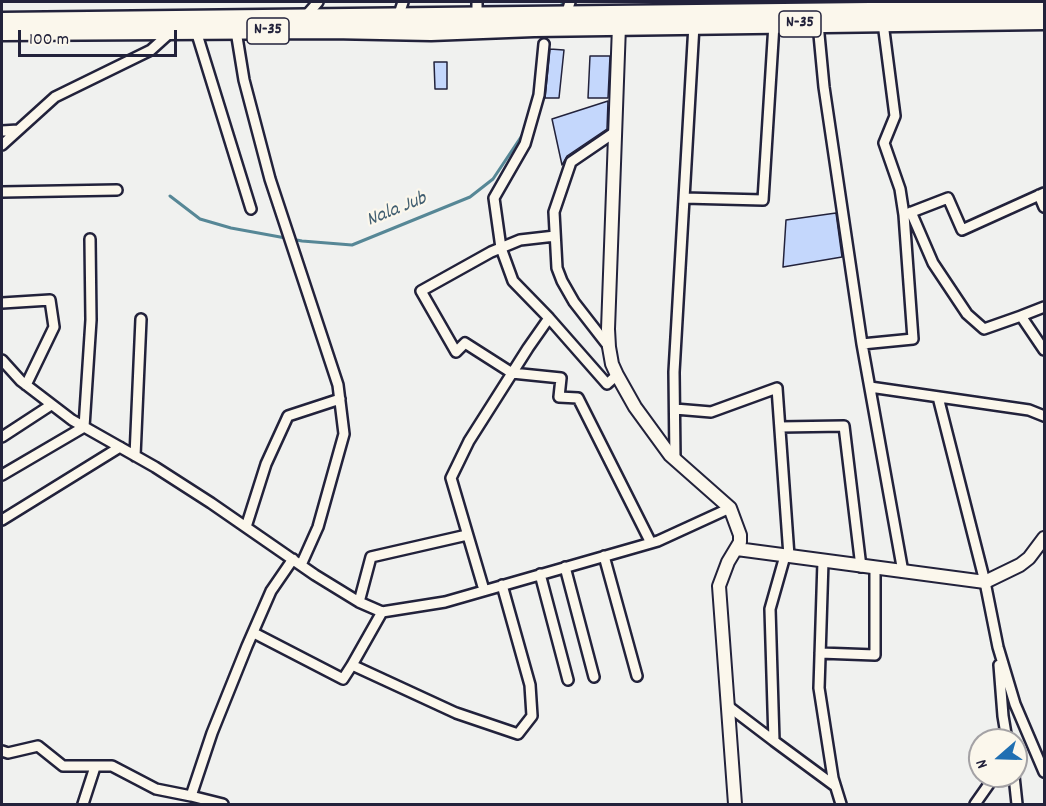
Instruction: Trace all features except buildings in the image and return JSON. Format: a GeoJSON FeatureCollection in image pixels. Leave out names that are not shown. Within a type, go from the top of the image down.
{"type":"FeatureCollection","features":[{"type":"Feature","properties":{"kind":"highway","name":"N-35"},"geometry":{"type":"LineString","coordinates":[[563,15],[619,26],[694,26],[774,24],[823,12],[908,6],[1044,9]]}},
{"type":"Feature","properties":{"kind":"highway","name":"N-35"},"geometry":{"type":"LineString","coordinates":[[2,21],[304,18],[332,24],[431,32],[538,21],[563,15],[744,7],[823,12],[883,23],[1044,21]]}},
{"type":"Feature","properties":{"kind":"highway","name":"N-35"},"geometry":{"type":"LineString","coordinates":[[2,32],[236,31],[332,24],[401,9],[477,9],[538,21]]}},
{"type":"Feature","properties":{"kind":"street"},"geometry":{"type":"LineString","coordinates":[[304,18],[318,2]]}},
{"type":"Feature","properties":{"kind":"street"},"geometry":{"type":"LineString","coordinates":[[823,12],[824,87],[862,344],[903,572]]}},
{"type":"Feature","properties":{"kind":"street"},"geometry":{"type":"LineString","coordinates":[[883,23],[895,116],[884,143],[907,214],[933,263],[967,314],[984,329],[1044,307]]}},
{"type":"Feature","properties":{"kind":"street"},"geometry":{"type":"LineString","coordinates":[[684,198],[763,200],[774,24]]}},
{"type":"Feature","properties":{"kind":"street"},"geometry":{"type":"LineString","coordinates":[[619,26],[609,347],[612,364],[635,407],[675,460],[730,508],[735,516],[740,535],[737,549],[728,562],[719,586],[735,804]]}},
{"type":"Feature","properties":{"kind":"street"},"geometry":{"type":"LineString","coordinates":[[675,460],[674,372],[694,26]]}},
{"type":"Feature","properties":{"kind":"street"},"geometry":{"type":"LineString","coordinates":[[2,145],[55,97],[151,50],[172,31]]}},
{"type":"Feature","properties":{"kind":"street"},"geometry":{"type":"LineString","coordinates":[[196,31],[251,209]]}},
{"type":"Feature","properties":{"kind":"street"},"geometry":{"type":"LineString","coordinates":[[191,796],[212,734],[271,591],[297,562],[318,527],[344,434],[338,385],[270,179],[244,80],[236,31]]}},
{"type":"Feature","properties":{"kind":"street"},"geometry":{"type":"LineString","coordinates":[[544,44],[539,95],[525,144],[494,198],[501,248],[513,281],[607,384],[617,375]]}},
{"type":"Feature","properties":{"kind":"street"},"geometry":{"type":"LineString","coordinates":[[2,131],[18,130]]}},
{"type":"Feature","properties":{"kind":"street"},"geometry":{"type":"LineString","coordinates":[[609,347],[574,302],[562,282],[557,268],[554,212],[571,162],[615,132]]}},
{"type":"Feature","properties":{"kind":"street"},"geometry":{"type":"LineString","coordinates":[[2,192],[117,190]]}},
{"type":"Feature","properties":{"kind":"street"},"geometry":{"type":"LineString","coordinates":[[907,214],[948,198],[962,230],[1042,194],[1044,207]]}},
{"type":"Feature","properties":{"kind":"street"},"geometry":{"type":"LineString","coordinates":[[862,344],[913,339],[907,214]]}},
{"type":"Feature","properties":{"kind":"street"},"geometry":{"type":"LineString","coordinates":[[555,236],[520,240],[421,291],[456,352],[465,343],[512,373],[561,378],[559,397],[578,399],[651,543]]}},
{"type":"Feature","properties":{"kind":"street"},"geometry":{"type":"LineString","coordinates":[[84,427],[91,320],[90,239]]}},
{"type":"Feature","properties":{"kind":"street"},"geometry":{"type":"LineString","coordinates":[[2,303],[50,300],[54,327],[26,385]]}},
{"type":"Feature","properties":{"kind":"street"},"geometry":{"type":"LineString","coordinates":[[1021,316],[1044,350]]}},
{"type":"Feature","properties":{"kind":"street"},"geometry":{"type":"LineString","coordinates":[[484,590],[451,478],[469,441],[549,318]]}},
{"type":"Feature","properties":{"kind":"street"},"geometry":{"type":"LineString","coordinates":[[135,456],[141,319]]}},
{"type":"Feature","properties":{"kind":"street"},"geometry":{"type":"LineString","coordinates":[[2,360],[26,385],[84,427],[192,491],[359,602],[382,612],[445,602],[651,543],[730,508]]}},
{"type":"Feature","properties":{"kind":"street"},"geometry":{"type":"LineString","coordinates":[[870,387],[1029,410],[1044,416]]}},
{"type":"Feature","properties":{"kind":"street"},"geometry":{"type":"LineString","coordinates":[[675,409],[711,412],[777,388],[787,556],[771,609],[774,741]]}},
{"type":"Feature","properties":{"kind":"street"},"geometry":{"type":"LineString","coordinates":[[938,397],[985,582],[998,647],[1015,704],[1044,772]]}},
{"type":"Feature","properties":{"kind":"street"},"geometry":{"type":"LineString","coordinates":[[246,527],[266,464],[288,416],[340,399]]}},
{"type":"Feature","properties":{"kind":"street"},"geometry":{"type":"LineString","coordinates":[[2,437],[51,405]]}},
{"type":"Feature","properties":{"kind":"street"},"geometry":{"type":"LineString","coordinates":[[780,428],[844,426],[861,567]]}},
{"type":"Feature","properties":{"kind":"street"},"geometry":{"type":"LineString","coordinates":[[2,475],[84,427]]}},
{"type":"Feature","properties":{"kind":"street"},"geometry":{"type":"LineString","coordinates":[[2,520],[120,447]]}},
{"type":"Feature","properties":{"kind":"street"},"geometry":{"type":"LineString","coordinates":[[359,602],[371,557],[468,535]]}},
{"type":"Feature","properties":{"kind":"street"},"geometry":{"type":"LineString","coordinates":[[737,549],[985,582],[1020,565],[1029,558],[1044,538]]}},
{"type":"Feature","properties":{"kind":"street"},"geometry":{"type":"LineString","coordinates":[[604,556],[637,676]]}},
{"type":"Feature","properties":{"kind":"street"},"geometry":{"type":"LineString","coordinates":[[823,561],[819,688],[836,786],[842,804]]}},
{"type":"Feature","properties":{"kind":"street"},"geometry":{"type":"LineString","coordinates":[[565,567],[594,677]]}},
{"type":"Feature","properties":{"kind":"street"},"geometry":{"type":"LineString","coordinates":[[820,653],[875,655],[875,569]]}},
{"type":"Feature","properties":{"kind":"street"},"geometry":{"type":"LineString","coordinates":[[540,574],[568,680]]}},
{"type":"Feature","properties":{"kind":"street"},"geometry":{"type":"LineString","coordinates":[[352,665],[456,713],[518,734],[532,716],[530,685],[502,585]]}},
{"type":"Feature","properties":{"kind":"street"},"geometry":{"type":"LineString","coordinates":[[254,633],[343,679],[382,612]]}},
{"type":"Feature","properties":{"kind":"street"},"geometry":{"type":"LineString","coordinates":[[998,647],[1005,728]]}},
{"type":"Feature","properties":{"kind":"street"},"geometry":{"type":"LineString","coordinates":[[728,706],[836,786]]}},
{"type":"Feature","properties":{"kind":"street"},"geometry":{"type":"LineString","coordinates":[[2,751],[9,753],[38,746],[63,766],[112,766],[156,789],[223,804]]}},
{"type":"Feature","properties":{"kind":"street"},"geometry":{"type":"LineString","coordinates":[[83,804],[94,767]]}},
{"type":"Feature","properties":{"kind":"street"},"geometry":{"type":"LineString","coordinates":[[975,804],[986,788]]}},
{"type":"Feature","properties":{"kind":"street"},"geometry":{"type":"LineString","coordinates":[[1015,788],[1017,804]]}},
{"type":"Feature","properties":{"kind":"shaded area"},"geometry":{"type":"Polygon","coordinates":[[[466,2],[561,2],[557,7],[475,8],[466,2]]]}},
{"type":"Feature","properties":{"kind":"waterway","name":"Nala Jub"},"geometry":{"type":"LineString","coordinates":[[170,196],[200,219],[231,228],[302,241],[352,245],[470,197],[493,179],[525,131]]}}]}
